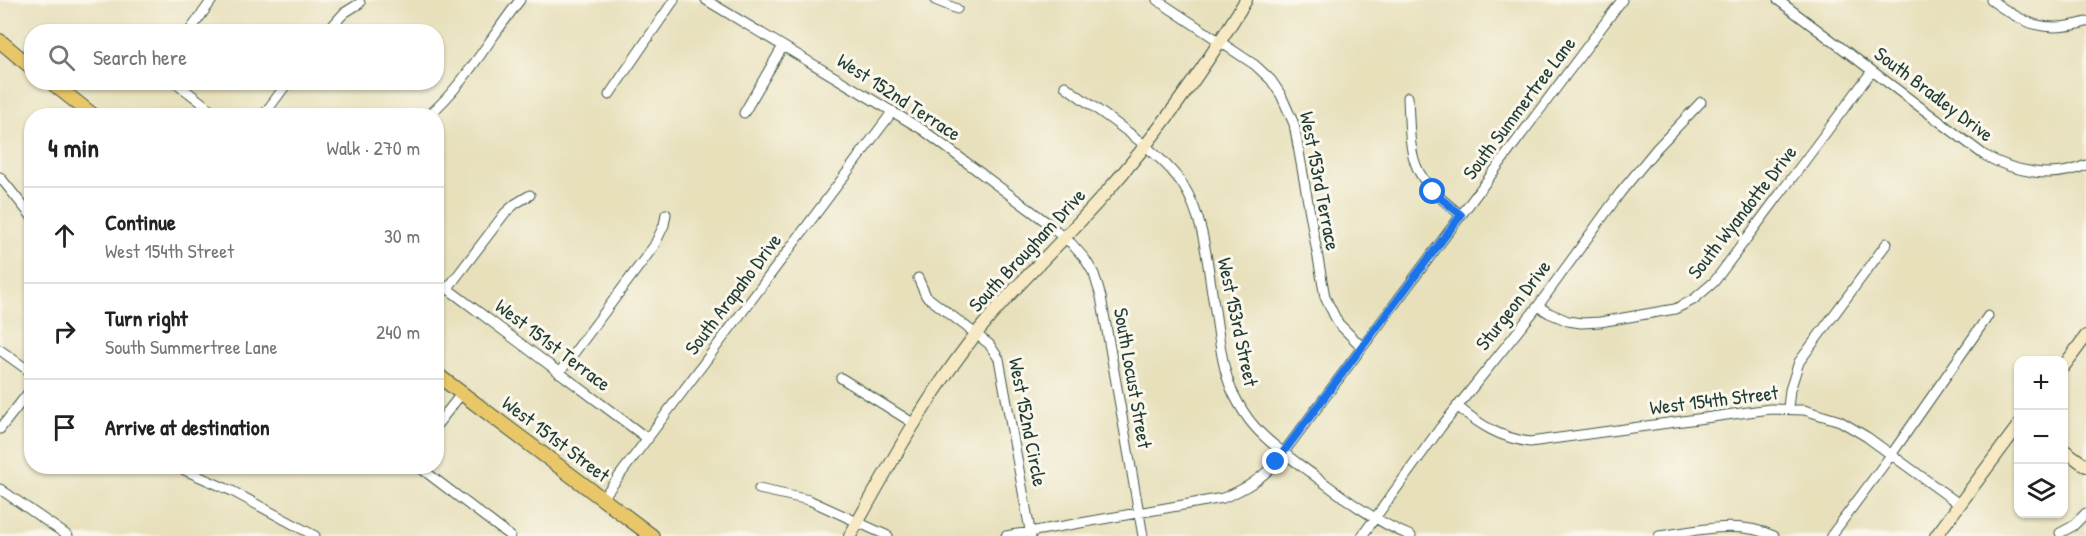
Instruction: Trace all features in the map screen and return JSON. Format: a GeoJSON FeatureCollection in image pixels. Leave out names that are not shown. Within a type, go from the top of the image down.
{"type":"FeatureCollection","features":[{"type":"Feature","properties":{"kind":"main road"},"geometry":{"type":"LineString","coordinates":[[0,41],[17,57]]}},
{"type":"Feature","properties":{"kind":"main road"},"geometry":{"type":"LineString","coordinates":[[0,46],[24,62]]}},
{"type":"Feature","properties":{"kind":"main road"},"geometry":{"type":"LineString","coordinates":[[61,90],[84,108]]}},
{"type":"Feature","properties":{"kind":"main road","name":"West 151st Street"},"geometry":{"type":"LineString","coordinates":[[444,380],[652,536]]}},
{"type":"Feature","properties":{"kind":"street"},"geometry":{"type":"LineString","coordinates":[[195,24],[212,0]]}},
{"type":"Feature","properties":{"kind":"street"},"geometry":{"type":"LineString","coordinates":[[436,108],[468,73],[520,0]]}},
{"type":"Feature","properties":{"kind":"street"},"geometry":{"type":"LineString","coordinates":[[609,95],[674,0]]}},
{"type":"Feature","properties":{"kind":"street","name":"West 152nd Terrace"},"geometry":{"type":"LineString","coordinates":[[706,0],[923,130],[1049,224],[1063,238]]}},
{"type":"Feature","properties":{"kind":"street"},"geometry":{"type":"LineString","coordinates":[[934,0],[957,9]]}},
{"type":"Feature","properties":{"kind":"street","name":"West 153rd Terrace"},"geometry":{"type":"LineString","coordinates":[[1157,0],[1221,41],[1264,73],[1287,105],[1296,135],[1325,297],[1338,323],[1362,347]]}},
{"type":"Feature","properties":{"kind":"street","name":"South Brougham Drive"},"geometry":{"type":"LineString","coordinates":[[850,536],[870,496],[939,384],[1016,288],[1104,195],[1145,147],[1194,81],[1246,0]]}},
{"type":"Feature","properties":{"kind":"street","name":"South Summertree Lane"},"geometry":{"type":"LineString","coordinates":[[1006,536],[1031,534],[1215,499],[1239,492],[1266,474],[1622,0]]}},
{"type":"Feature","properties":{"kind":"street","name":"South Bradley Drive"},"geometry":{"type":"LineString","coordinates":[[1778,0],[1984,154],[2003,165],[2019,170],[2062,172],[2086,165]]}},
{"type":"Feature","properties":{"kind":"street"},"geometry":{"type":"LineString","coordinates":[[1789,9],[1795,0]]}},
{"type":"Feature","properties":{"kind":"street"},"geometry":{"type":"LineString","coordinates":[[1991,0],[2018,18],[2038,26],[2063,28],[2086,22]]}},
{"type":"Feature","properties":{"kind":"street"},"geometry":{"type":"LineString","coordinates":[[334,24],[344,13],[360,3]]}},
{"type":"Feature","properties":{"kind":"street"},"geometry":{"type":"LineString","coordinates":[[744,113],[783,45]]}},
{"type":"Feature","properties":{"kind":"street","name":"South Wyandotte Drive"},"geometry":{"type":"LineString","coordinates":[[1538,306],[1568,321],[1590,323],[1666,312],[1685,305],[1700,295],[1714,282],[1872,71]]}},
{"type":"Feature","properties":{"kind":"street","name":"West 153rd Street"},"geometry":{"type":"LineString","coordinates":[[1065,86],[1145,147],[1169,168],[1182,185],[1197,217],[1225,366],[1232,391],[1253,426],[1283,453],[1375,519],[1411,536]]}},
{"type":"Feature","properties":{"kind":"street"},"geometry":{"type":"LineString","coordinates":[[185,90],[209,108]]}},
{"type":"Feature","properties":{"kind":"street"},"geometry":{"type":"LineString","coordinates":[[269,108],[282,90]]}},
{"type":"Feature","properties":{"kind":"street"},"geometry":{"type":"LineString","coordinates":[[1408,97],[1410,143],[1416,167],[1433,192],[1461,215]]}},
{"type":"Feature","properties":{"kind":"street","name":"Sturgeon Drive"},"geometry":{"type":"LineString","coordinates":[[1362,536],[1457,406],[1538,306],[1620,193],[1701,102]]}},
{"type":"Feature","properties":{"kind":"street","name":"South Arapaho Drive"},"geometry":{"type":"LineString","coordinates":[[603,499],[892,111]]}},
{"type":"Feature","properties":{"kind":"street"},"geometry":{"type":"LineString","coordinates":[[0,177],[24,208]]}},
{"type":"Feature","properties":{"kind":"street"},"geometry":{"type":"LineString","coordinates":[[448,288],[505,213],[530,195]]}},
{"type":"Feature","properties":{"kind":"street"},"geometry":{"type":"LineString","coordinates":[[560,373],[654,246],[664,225],[666,214]]}},
{"type":"Feature","properties":{"kind":"street","name":"South Locust Street"},"geometry":{"type":"LineString","coordinates":[[1063,238],[1079,250],[1097,282],[1143,536]]}},
{"type":"Feature","properties":{"kind":"street"},"geometry":{"type":"LineString","coordinates":[[1788,408],[1790,390],[1799,362],[1887,243]]}},
{"type":"Feature","properties":{"kind":"street","name":"West 152nd Circle"},"geometry":{"type":"LineString","coordinates":[[918,278],[926,296],[989,344],[999,359],[1031,534]]}},
{"type":"Feature","properties":{"kind":"street","name":"West 151st Terrace"},"geometry":{"type":"LineString","coordinates":[[444,285],[648,439]]}},
{"type":"Feature","properties":{"kind":"street"},"geometry":{"type":"LineString","coordinates":[[1831,536],[1988,316]]}},
{"type":"Feature","properties":{"kind":"street"},"geometry":{"type":"LineString","coordinates":[[2068,361],[2086,336]]}},
{"type":"Feature","properties":{"kind":"street"},"geometry":{"type":"LineString","coordinates":[[0,350],[24,367]]}},
{"type":"Feature","properties":{"kind":"street"},"geometry":{"type":"LineString","coordinates":[[841,378],[913,423]]}},
{"type":"Feature","properties":{"kind":"street"},"geometry":{"type":"LineString","coordinates":[[444,416],[462,393]]}},
{"type":"Feature","properties":{"kind":"street"},"geometry":{"type":"LineString","coordinates":[[0,429],[24,398]]}},
{"type":"Feature","properties":{"kind":"street","name":"West 154th Street"},"geometry":{"type":"LineString","coordinates":[[1457,406],[1490,431],[1530,442],[1770,409],[1788,408],[1821,414],[1860,432],[1959,504]]}},
{"type":"Feature","properties":{"kind":"street"},"geometry":{"type":"LineString","coordinates":[[1936,536],[2014,432]]}},
{"type":"Feature","properties":{"kind":"street"},"geometry":{"type":"LineString","coordinates":[[2068,453],[2086,466]]}},
{"type":"Feature","properties":{"kind":"street"},"geometry":{"type":"LineString","coordinates":[[193,474],[241,495],[315,536]]}},
{"type":"Feature","properties":{"kind":"street"},"geometry":{"type":"LineString","coordinates":[[428,474],[497,532],[510,536]]}},
{"type":"Feature","properties":{"kind":"street"},"geometry":{"type":"LineString","coordinates":[[0,489],[68,536]]}},
{"type":"Feature","properties":{"kind":"street"},"geometry":{"type":"LineString","coordinates":[[759,489],[809,500],[888,536]]}},
{"type":"Feature","properties":{"kind":"street"},"geometry":{"type":"LineString","coordinates":[[2060,534],[2073,526],[2086,513]]}},
{"type":"Feature","properties":{"kind":"street"},"geometry":{"type":"LineString","coordinates":[[1659,536],[1724,526],[1753,529],[1774,536]]}},
{"type":"Feature","properties":{"kind":"route"},"geometry":{"type":"LineString","coordinates":[[1276,462],[1461,215],[1433,192]]}}]}
